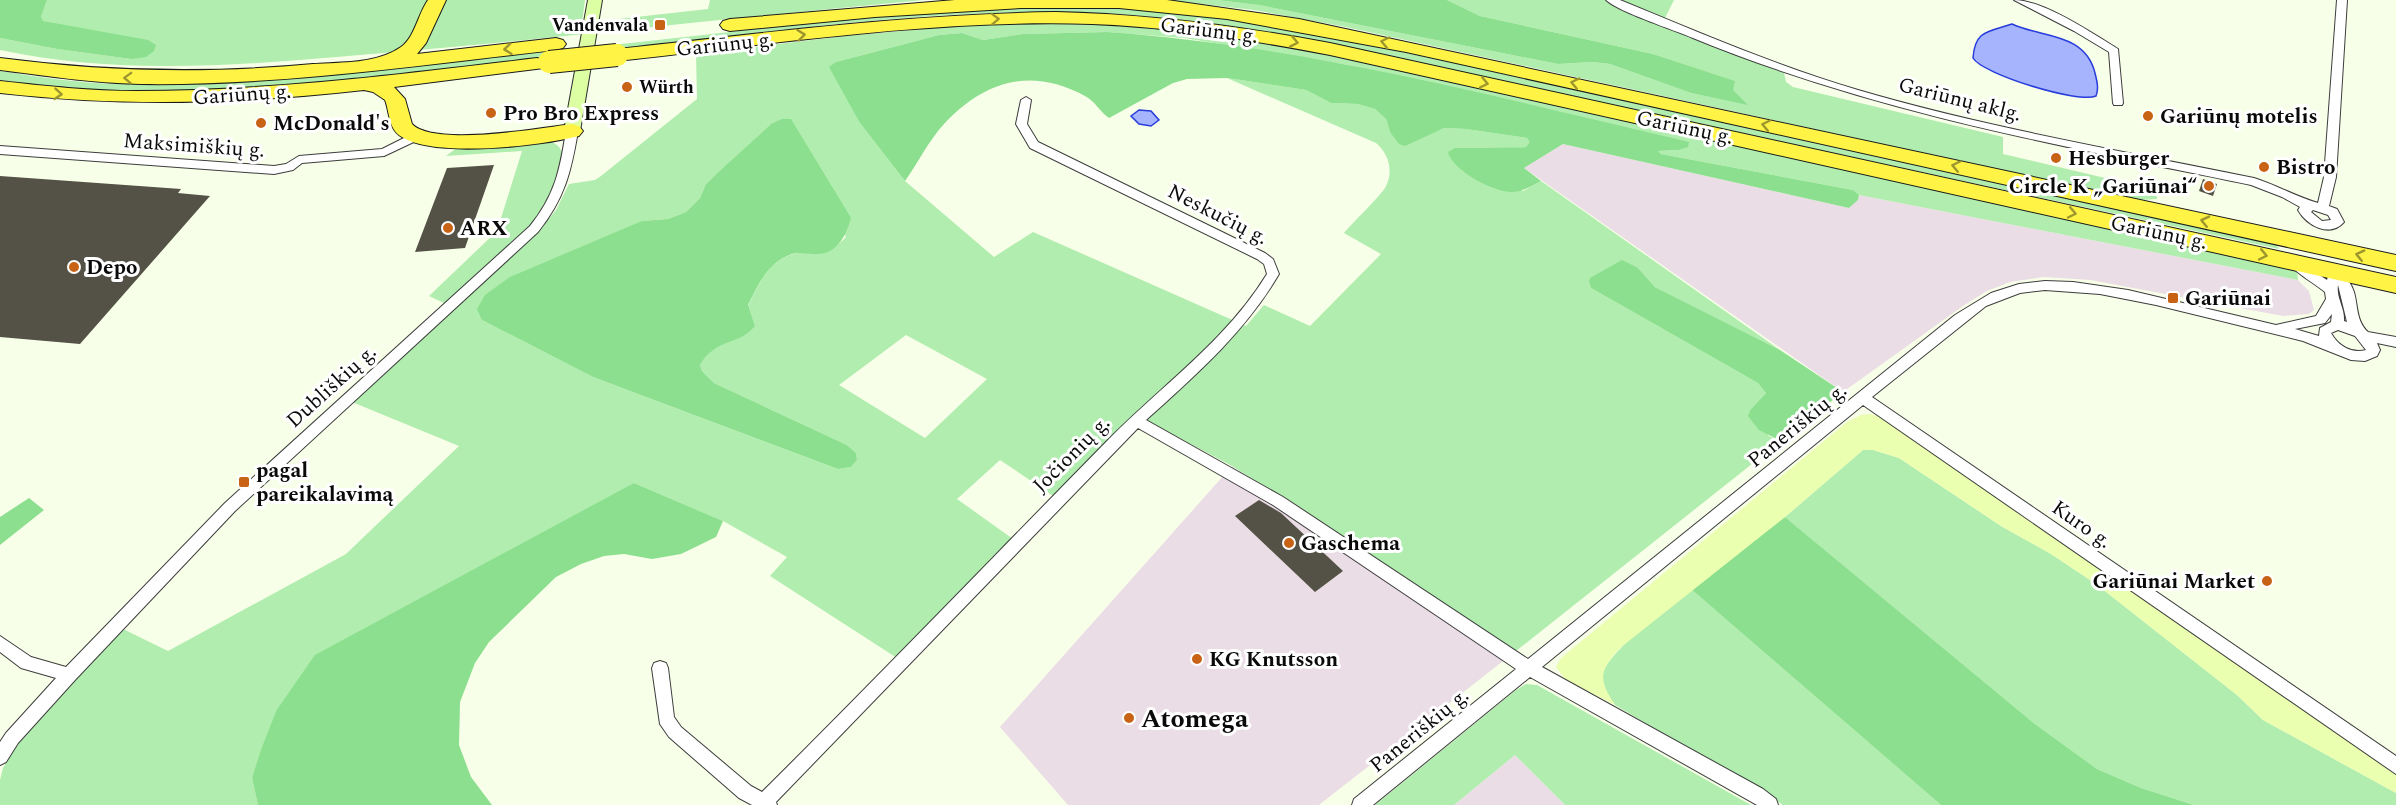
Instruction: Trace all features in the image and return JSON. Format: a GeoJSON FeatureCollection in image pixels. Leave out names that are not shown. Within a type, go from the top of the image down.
{"type":"FeatureCollection","features":[{"type":"Feature","properties":{"kind":"highway"},"geometry":{"type":"LineString","coordinates":[[437,0],[416,45],[406,54],[364,74],[388,90],[399,108],[403,127],[427,140],[456,142],[572,131]]}},
{"type":"Feature","properties":{"kind":"highway","name":"Gariūnų g."},"geometry":{"type":"LineString","coordinates":[[620,46],[812,16],[973,2],[1063,0],[1174,6],[1261,17],[1324,29],[2152,205],[2396,263]]}},
{"type":"Feature","properties":{"kind":"highway","name":"Gariūnų g."},"geometry":{"type":"LineString","coordinates":[[0,87],[92,97],[227,96],[364,74],[620,46],[978,19],[1104,19],[1197,26],[1341,51],[2289,261],[2332,287],[2396,285]]}},
{"type":"Feature","properties":{"kind":"highway"},"geometry":{"type":"LineString","coordinates":[[424,30],[423,45],[426,50],[465,63]]}},
{"type":"Feature","properties":{"kind":"highway"},"geometry":{"type":"LineString","coordinates":[[399,108],[411,93],[465,63]]}},
{"type":"Feature","properties":{"kind":"highway","name":"Gariūnų g."},"geometry":{"type":"LineString","coordinates":[[0,64],[76,74],[153,78],[364,74]]}},
{"type":"Feature","properties":{"kind":"highway"},"geometry":{"type":"LineString","coordinates":[[2324,247],[2332,287]]}},
{"type":"Feature","properties":{"kind":"street","name":"Dubliškių g."},"geometry":{"type":"LineString","coordinates":[[0,757],[12,738],[69,675],[230,507],[534,229],[554,204],[565,178],[595,0]]}},
{"type":"Feature","properties":{"kind":"street","name":"Gariūnų aklg."},"geometry":{"type":"LineString","coordinates":[[1611,0],[1817,81],[1853,92],[1951,119],[2254,182],[2286,194],[2308,206],[2323,207]]}},
{"type":"Feature","properties":{"kind":"street"},"geometry":{"type":"LineString","coordinates":[[1640,0],[1657,19]]}},
{"type":"Feature","properties":{"kind":"street"},"geometry":{"type":"LineString","coordinates":[[2019,0],[2078,29],[2114,51],[2118,103]]}},
{"type":"Feature","properties":{"kind":"street"},"geometry":{"type":"LineString","coordinates":[[2308,206],[2305,208],[2305,213],[2319,224],[2330,226],[2338,222],[2337,216],[2323,207],[2330,177],[2342,0]]}},
{"type":"Feature","properties":{"kind":"street","name":"Neskučių g."},"geometry":{"type":"LineString","coordinates":[[1026,100],[1020,120],[1023,131],[1034,145],[1261,256],[1269,262],[1272,268],[1273,274],[1255,304],[1212,350],[1136,421]]}},
{"type":"Feature","properties":{"kind":"street","name":"Maksimiškių g."},"geometry":{"type":"LineString","coordinates":[[0,150],[274,170],[290,167],[299,160],[384,152],[416,136]]}},
{"type":"Feature","properties":{"kind":"street"},"geometry":{"type":"LineString","coordinates":[[2319,224],[2324,247]]}},
{"type":"Feature","properties":{"kind":"street"},"geometry":{"type":"LineString","coordinates":[[2332,287],[2346,284],[2350,293],[2352,320],[2370,341],[2373,350]]}},
{"type":"Feature","properties":{"kind":"street","name":"Paneriškių g."},"geometry":{"type":"LineString","coordinates":[[1360,805],[1977,306],[1996,296],[2018,290],[2060,286],[2086,287],[2277,328],[2331,344],[2343,352],[2357,356],[2368,355],[2373,350],[2396,348]]}},
{"type":"Feature","properties":{"kind":"street"},"geometry":{"type":"LineString","coordinates":[[2277,328],[2320,320],[2325,315],[2332,287]]}},
{"type":"Feature","properties":{"kind":"street"},"geometry":{"type":"LineString","coordinates":[[2331,344],[2325,335],[2339,320],[2332,287]]}},
{"type":"Feature","properties":{"kind":"street"},"geometry":{"type":"LineString","coordinates":[[2277,328],[2331,328],[2396,342]]}},
{"type":"Feature","properties":{"kind":"street","name":"Kuro g."},"geometry":{"type":"LineString","coordinates":[[1863,398],[2396,766]]}},
{"type":"Feature","properties":{"kind":"street","name":"Jočionių g."},"geometry":{"type":"LineString","coordinates":[[660,668],[664,711],[675,732],[745,792],[767,803],[1136,421],[1278,501],[1530,668],[1757,795],[1770,805]]}},
{"type":"Feature","properties":{"kind":"street"},"geometry":{"type":"LineString","coordinates":[[0,644],[27,663],[69,675]]}},
{"type":"Feature","properties":{"kind":"shaded area"},"geometry":{"type":"Polygon","coordinates":[[[0,0],[47,0],[41,17],[43,21],[148,40],[156,45],[154,51],[146,57],[131,59],[57,49],[0,38],[0,0]]]}},
{"type":"Feature","properties":{"kind":"shaded area"},"geometry":{"type":"Polygon","coordinates":[[[47,0],[585,0],[582,23],[708,9],[710,0],[924,0],[461,46],[247,64],[148,66],[98,64],[49,59],[0,50],[0,38],[57,49],[131,59],[53,23],[42,21],[41,17],[47,0]]]}},
{"type":"Feature","properties":{"kind":"shaded area"},"geometry":{"type":"Polygon","coordinates":[[[1166,0],[1217,0],[1259,5],[1558,64],[1592,62],[1610,64],[1691,93],[1746,104],[1732,90],[1734,81],[1653,54],[1480,16],[1447,0],[1674,0],[1662,24],[1784,73],[1786,82],[1793,87],[2003,137],[2003,154],[2156,190],[2157,199],[2140,200],[1341,26],[1254,10],[1166,0]]]}},
{"type":"Feature","properties":{"kind":"shaded area"},"geometry":{"type":"Polygon","coordinates":[[[1217,0],[1447,0],[1480,16],[1653,54],[1735,81],[1733,90],[1748,105],[1691,93],[1610,64],[1592,62],[1558,64],[1259,5],[1217,0]]]}},
{"type":"Feature","properties":{"kind":"shaded area"},"geometry":{"type":"Polygon","coordinates":[[[1019,5],[1138,9],[1229,18],[1325,35],[2272,242],[2279,249],[1328,44],[1187,20],[1081,12],[932,16],[875,20],[593,52],[594,47],[930,10],[1019,5]]]}},
{"type":"Feature","properties":{"kind":"shaded area"},"geometry":{"type":"Polygon","coordinates":[[[990,23],[1136,27],[1239,37],[1346,58],[2286,267],[2297,272],[2298,280],[1859,195],[1853,190],[1661,154],[1658,151],[1678,150],[1562,112],[1348,65],[1184,38],[1107,32],[1023,34],[983,40],[962,33],[939,35],[836,62],[860,123],[905,181],[994,257],[1033,232],[1246,326],[1264,305],[1310,326],[1381,254],[1344,233],[1386,186],[1390,174],[1387,157],[1376,143],[1227,78],[1306,90],[1331,103],[1358,104],[1375,109],[1386,119],[1390,132],[1427,135],[1444,128],[1527,138],[1531,142],[1526,147],[1455,148],[1523,191],[1541,181],[1780,350],[1655,287],[1638,268],[1589,282],[1591,288],[1758,383],[1766,393],[1751,409],[1769,436],[1781,441],[1516,651],[1232,466],[1136,415],[1055,497],[1000,460],[957,499],[1013,539],[897,658],[770,576],[787,557],[723,521],[634,483],[276,711],[252,778],[258,805],[0,805],[0,780],[3,768],[17,744],[123,629],[168,651],[346,554],[459,446],[352,402],[537,233],[556,210],[569,184],[595,180],[697,99],[696,54],[845,36],[990,23]],[[771,124],[706,184],[700,198],[686,212],[668,219],[642,221],[482,320],[593,377],[838,469],[851,467],[857,460],[856,453],[847,445],[714,383],[702,371],[700,365],[718,346],[755,326],[748,306],[765,274],[771,268],[785,257],[794,254],[826,252],[846,237],[771,124]],[[906,335],[839,385],[925,438],[987,379],[906,335]]]}},
{"type":"Feature","properties":{"kind":"shaded area"},"geometry":{"type":"Polygon","coordinates":[[[1107,32],[1254,49],[1400,75],[1472,91],[1689,142],[1688,147],[1678,150],[1658,151],[1661,154],[1853,190],[1859,195],[1858,200],[1849,208],[1563,144],[1524,168],[1541,181],[1526,189],[1502,191],[1484,184],[1465,172],[1451,159],[1448,152],[1455,148],[1526,147],[1530,142],[1527,138],[1444,128],[1405,146],[1399,144],[1390,132],[1386,119],[1375,109],[1358,104],[1331,103],[1306,90],[1227,78],[1187,79],[1173,83],[1109,118],[1085,96],[1046,82],[1010,83],[993,88],[976,97],[944,124],[905,181],[860,123],[829,67],[836,62],[939,35],[962,33],[983,40],[1023,34],[1107,32]]]}},
{"type":"Feature","properties":{"kind":"shaded area"},"geometry":{"type":"Polygon","coordinates":[[[560,50],[556,56],[344,81],[184,92],[115,92],[0,80],[0,71],[102,83],[173,84],[284,79],[560,50]]]}},
{"type":"Feature","properties":{"kind":"shaded area"},"geometry":{"type":"Polygon","coordinates":[[[782,119],[791,119],[851,218],[849,225],[835,248],[823,253],[792,254],[770,268],[748,305],[755,326],[741,337],[721,345],[700,365],[702,371],[714,383],[847,445],[856,453],[857,460],[851,467],[838,469],[593,377],[482,320],[477,309],[485,295],[510,277],[642,221],[668,219],[686,212],[700,198],[706,184],[771,124],[782,119]]]}},
{"type":"Feature","properties":{"kind":"shaded area"},"geometry":{"type":"Polygon","coordinates":[[[549,141],[560,149],[562,159],[557,183],[544,210],[510,247],[446,304],[429,296],[497,231],[522,151],[446,156],[458,147],[549,141]]]}},
{"type":"Feature","properties":{"kind":"shaded area"},"geometry":{"type":"Polygon","coordinates":[[[1563,144],[1849,208],[1858,200],[1859,195],[2298,280],[2309,291],[2314,310],[2309,314],[2283,316],[2090,280],[2044,277],[2010,282],[1987,291],[1963,306],[1843,392],[1524,168],[1563,144]]]}},
{"type":"Feature","properties":{"kind":"shaded area"},"geometry":{"type":"Polygon","coordinates":[[[1622,260],[1638,268],[1655,287],[1780,350],[1843,392],[1781,441],[1759,430],[1748,416],[1751,409],[1766,393],[1758,383],[1591,288],[1590,278],[1622,260]]]}},
{"type":"Feature","properties":{"kind":"shaded area"},"geometry":{"type":"Polygon","coordinates":[[[1863,450],[1873,450],[1899,458],[2001,526],[2051,554],[2096,584],[2237,695],[2263,720],[2396,793],[2396,805],[2194,805],[2141,788],[2097,769],[2035,724],[1785,517],[1863,450]]]}},
{"type":"Feature","properties":{"kind":"shaded area"},"geometry":{"type":"Polygon","coordinates":[[[1232,466],[1516,651],[1319,805],[1068,805],[1000,727],[1232,466]]]}},
{"type":"Feature","properties":{"kind":"shaded area"},"geometry":{"type":"Polygon","coordinates":[[[634,483],[723,521],[716,537],[681,554],[652,559],[624,554],[604,556],[581,564],[556,577],[489,642],[475,663],[460,702],[459,745],[471,777],[492,805],[258,805],[252,778],[261,750],[276,711],[315,655],[634,483]]]}},
{"type":"Feature","properties":{"kind":"shaded area"},"geometry":{"type":"Polygon","coordinates":[[[29,498],[44,510],[0,545],[0,517],[29,498]]]}},
{"type":"Feature","properties":{"kind":"shaded area"},"geometry":{"type":"Polygon","coordinates":[[[1785,517],[2035,724],[2097,769],[2141,788],[2194,805],[1941,805],[1691,589],[1785,517]]]}},
{"type":"Feature","properties":{"kind":"shaded area"},"geometry":{"type":"Polygon","coordinates":[[[1691,589],[1941,805],[1783,805],[1615,705],[1602,684],[1602,676],[1607,666],[1627,642],[1691,589]]]}},
{"type":"Feature","properties":{"kind":"shaded area"},"geometry":{"type":"Polygon","coordinates":[[[1526,684],[1537,685],[1751,805],[1565,805],[1515,755],[1454,805],[1375,805],[1526,684]]]}},
{"type":"Feature","properties":{"kind":"shaded area"},"geometry":{"type":"Polygon","coordinates":[[[1515,755],[1565,805],[1454,805],[1515,755]]]}},
{"type":"Feature","properties":{"kind":"sand"},"geometry":{"type":"Polygon","coordinates":[[[1870,414],[1882,417],[2396,773],[2396,793],[2263,720],[2237,695],[2096,584],[2051,554],[2001,526],[1899,458],[1873,450],[1863,450],[1785,517],[1620,648],[1608,663],[1603,675],[1606,688],[1615,705],[1566,680],[1556,667],[1561,658],[1847,422],[1861,415],[1870,414]]]}},
{"type":"Feature","properties":{"kind":"water"},"geometry":{"type":"Polygon","coordinates":[[[2012,24],[2061,38],[2082,50],[2090,60],[2095,73],[2098,88],[2096,96],[2071,96],[2052,92],[2011,79],[1980,65],[1973,58],[1974,49],[1980,37],[2012,24]]]}},
{"type":"Feature","properties":{"kind":"water"},"geometry":{"type":"Polygon","coordinates":[[[1139,110],[1151,111],[1159,120],[1151,126],[1139,124],[1131,116],[1139,110]]]}},
{"type":"Feature","properties":{"kind":"building","name":"ARX"},"geometry":{"type":"Polygon","coordinates":[[[494,165],[465,248],[415,252],[447,168],[494,165]]]}},
{"type":"Feature","properties":{"kind":"building","name":"Depo"},"geometry":{"type":"Polygon","coordinates":[[[0,176],[181,189],[178,193],[210,196],[80,344],[0,337],[0,176]]]}},
{"type":"Feature","properties":{"kind":"building","name":"Circle K „Gariūnai“"},"geometry":{"type":"Polygon","coordinates":[[[2203,179],[2217,184],[2213,196],[2199,191],[2203,179]]]}},
{"type":"Feature","properties":{"kind":"building","name":"Gaschema"},"geometry":{"type":"Polygon","coordinates":[[[1259,500],[1281,513],[1343,571],[1315,592],[1235,516],[1259,500]]]}},
{"type":"Feature","properties":{"kind":"place","name":"Vandenvala"},"geometry":{"type":"Point","coordinates":[660,25]}},
{"type":"Feature","properties":{"kind":"place","name":"Würth"},"geometry":{"type":"Point","coordinates":[627,87]}},
{"type":"Feature","properties":{"kind":"place","name":"Pro Bro Express"},"geometry":{"type":"Point","coordinates":[491,113]}},
{"type":"Feature","properties":{"kind":"place","name":"Gariūnų motelis"},"geometry":{"type":"Point","coordinates":[2148,116]}},
{"type":"Feature","properties":{"kind":"place","name":"McDonald's"},"geometry":{"type":"Point","coordinates":[261,123]}},
{"type":"Feature","properties":{"kind":"place","name":"Hesburger"},"geometry":{"type":"Point","coordinates":[2056,158]}},
{"type":"Feature","properties":{"kind":"place","name":"Bistro"},"geometry":{"type":"Point","coordinates":[2264,167]}},
{"type":"Feature","properties":{"kind":"place","name":"Circle K „Gariūnai“"},"geometry":{"type":"Point","coordinates":[2209,186]}},
{"type":"Feature","properties":{"kind":"place","name":"ARX"},"geometry":{"type":"Point","coordinates":[448,228]}},
{"type":"Feature","properties":{"kind":"place","name":"Depo"},"geometry":{"type":"Point","coordinates":[74,267]}},
{"type":"Feature","properties":{"kind":"place","name":"Gariūnai"},"geometry":{"type":"Point","coordinates":[2173,298]}},
{"type":"Feature","properties":{"kind":"place","name":"pagal pareikalavimą"},"geometry":{"type":"Point","coordinates":[244,482]}},
{"type":"Feature","properties":{"kind":"place","name":"Gaschema"},"geometry":{"type":"Point","coordinates":[1289,543]}},
{"type":"Feature","properties":{"kind":"place","name":"Gariūnai Market"},"geometry":{"type":"Point","coordinates":[2267,581]}},
{"type":"Feature","properties":{"kind":"place","name":"KG Knutsson"},"geometry":{"type":"Point","coordinates":[1197,659]}},
{"type":"Feature","properties":{"kind":"place","name":"Atomega"},"geometry":{"type":"Point","coordinates":[1129,718]}}]}
